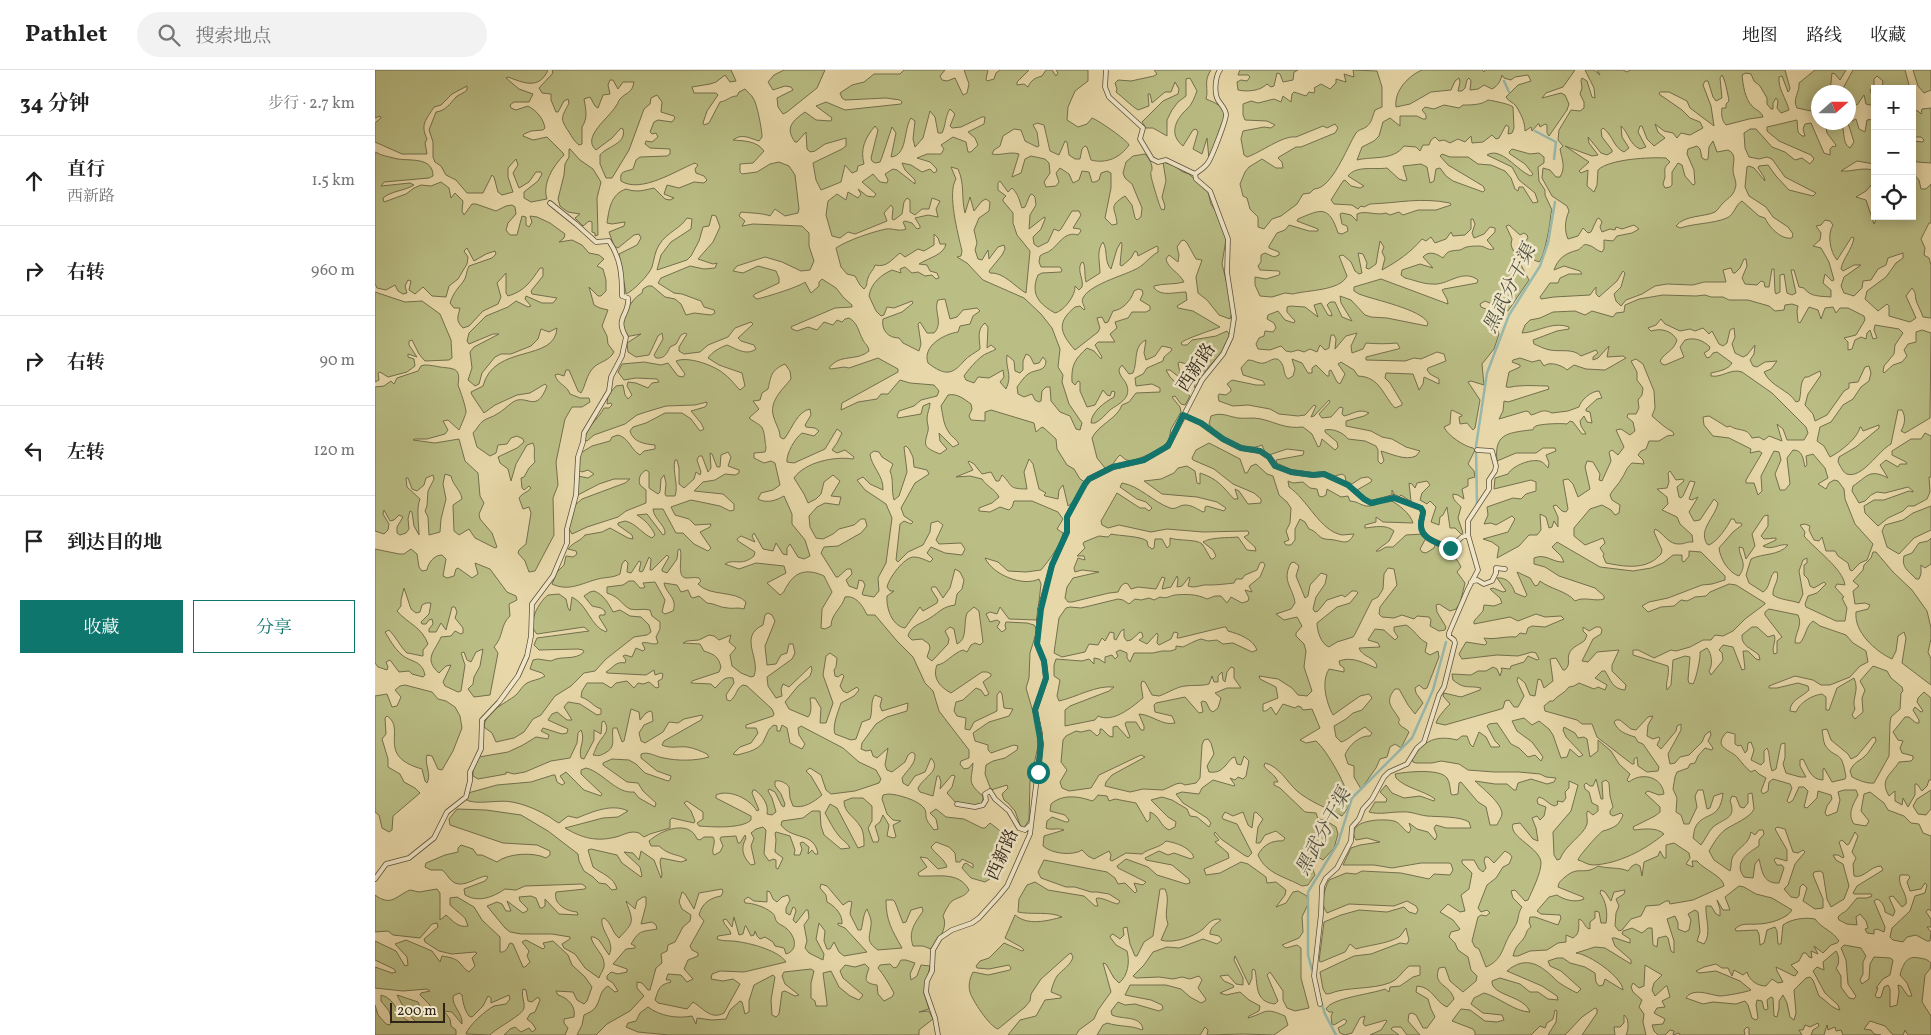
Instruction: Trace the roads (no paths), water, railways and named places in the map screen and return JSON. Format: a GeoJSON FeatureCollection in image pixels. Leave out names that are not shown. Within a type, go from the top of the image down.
{"type":"FeatureCollection","features":[{"type":"Feature","properties":{"kind":"street"},"geometry":{"type":"LineString","coordinates":[[1106,70],[1106,92],[1113,102],[1143,128],[1140,139],[1153,159],[1158,162],[1166,160],[1195,174],[1207,164],[1212,155],[1227,116],[1217,98],[1217,73],[1220,70]]}},
{"type":"Feature","properties":{"kind":"street","name":"西新路"},"geometry":{"type":"LineString","coordinates":[[938,1035],[935,1018],[926,992],[932,971],[933,950],[941,938],[952,930],[972,923],[998,898],[1007,886],[1027,842],[1041,744],[1035,710],[1046,678],[1044,661],[1037,644],[1041,609],[1052,565],[1067,532],[1067,517],[1089,479],[1113,467],[1144,460],[1168,446],[1207,372],[1223,354],[1229,342],[1234,318],[1227,272],[1228,239],[1210,191],[1196,179],[1195,174]]}},
{"type":"Feature","properties":{"kind":"street"},"geometry":{"type":"LineString","coordinates":[[375,879],[386,864],[409,858],[434,838],[447,812],[466,797],[471,781],[470,772],[481,749],[483,720],[518,676],[527,656],[531,636],[532,604],[553,576],[567,543],[567,529],[576,495],[578,457],[584,433],[609,391],[611,377],[622,356],[626,337],[620,322],[629,304],[628,298],[623,296],[618,256],[609,241],[596,242],[550,203]]}},
{"type":"Feature","properties":{"kind":"street"},"geometry":{"type":"LineString","coordinates":[[1183,415],[1201,423],[1223,439],[1241,448],[1260,451],[1269,457],[1275,466],[1291,472],[1313,475],[1324,474],[1348,485],[1371,503],[1394,498],[1421,508],[1423,512],[1422,532],[1430,540],[1450,548],[1462,537],[1468,535]]}},
{"type":"Feature","properties":{"kind":"street"},"geometry":{"type":"LineString","coordinates":[[1321,1004],[1314,976],[1322,886],[1326,878],[1337,868],[1351,841],[1352,827],[1384,778],[1389,772],[1407,764],[1426,738],[1439,695],[1444,687],[1455,643],[1449,633],[1471,582],[1476,578],[1478,570],[1468,535],[1468,522],[1489,489],[1489,480],[1496,466],[1493,451],[1477,450]]}},
{"type":"Feature","properties":{"kind":"street"},"geometry":{"type":"LineString","coordinates":[[1476,578],[1485,584],[1493,581],[1496,568],[1505,569]]}},
{"type":"Feature","properties":{"kind":"street"},"geometry":{"type":"LineString","coordinates":[[957,804],[975,807],[983,804],[986,800],[985,794],[990,791],[995,799],[1009,812],[1019,828],[1025,830],[1030,825]]}},
{"type":"Feature","properties":{"kind":"waterway","name":"黑武分干渠"},"geometry":{"type":"LineString","coordinates":[[1504,81],[1509,92]]}},
{"type":"Feature","properties":{"kind":"waterway","name":"黑武分干渠"},"geometry":{"type":"LineString","coordinates":[[1535,131],[1556,142],[1554,159]]}},
{"type":"Feature","properties":{"kind":"waterway","name":"黑武分干渠"},"geometry":{"type":"LineString","coordinates":[[1477,506],[1476,446],[1487,373],[1509,315],[1540,266],[1548,243],[1555,202]]}},
{"type":"Feature","properties":{"kind":"waterway","name":"黑武分干渠"},"geometry":{"type":"LineString","coordinates":[[1312,970],[1308,955],[1308,892],[1338,843],[1352,798],[1412,738],[1433,690],[1446,642]]}},
{"type":"Feature","properties":{"kind":"waterway","name":"黑武分干渠"},"geometry":{"type":"LineString","coordinates":[[1320,998],[1325,1014],[1336,1035]]}}]}
